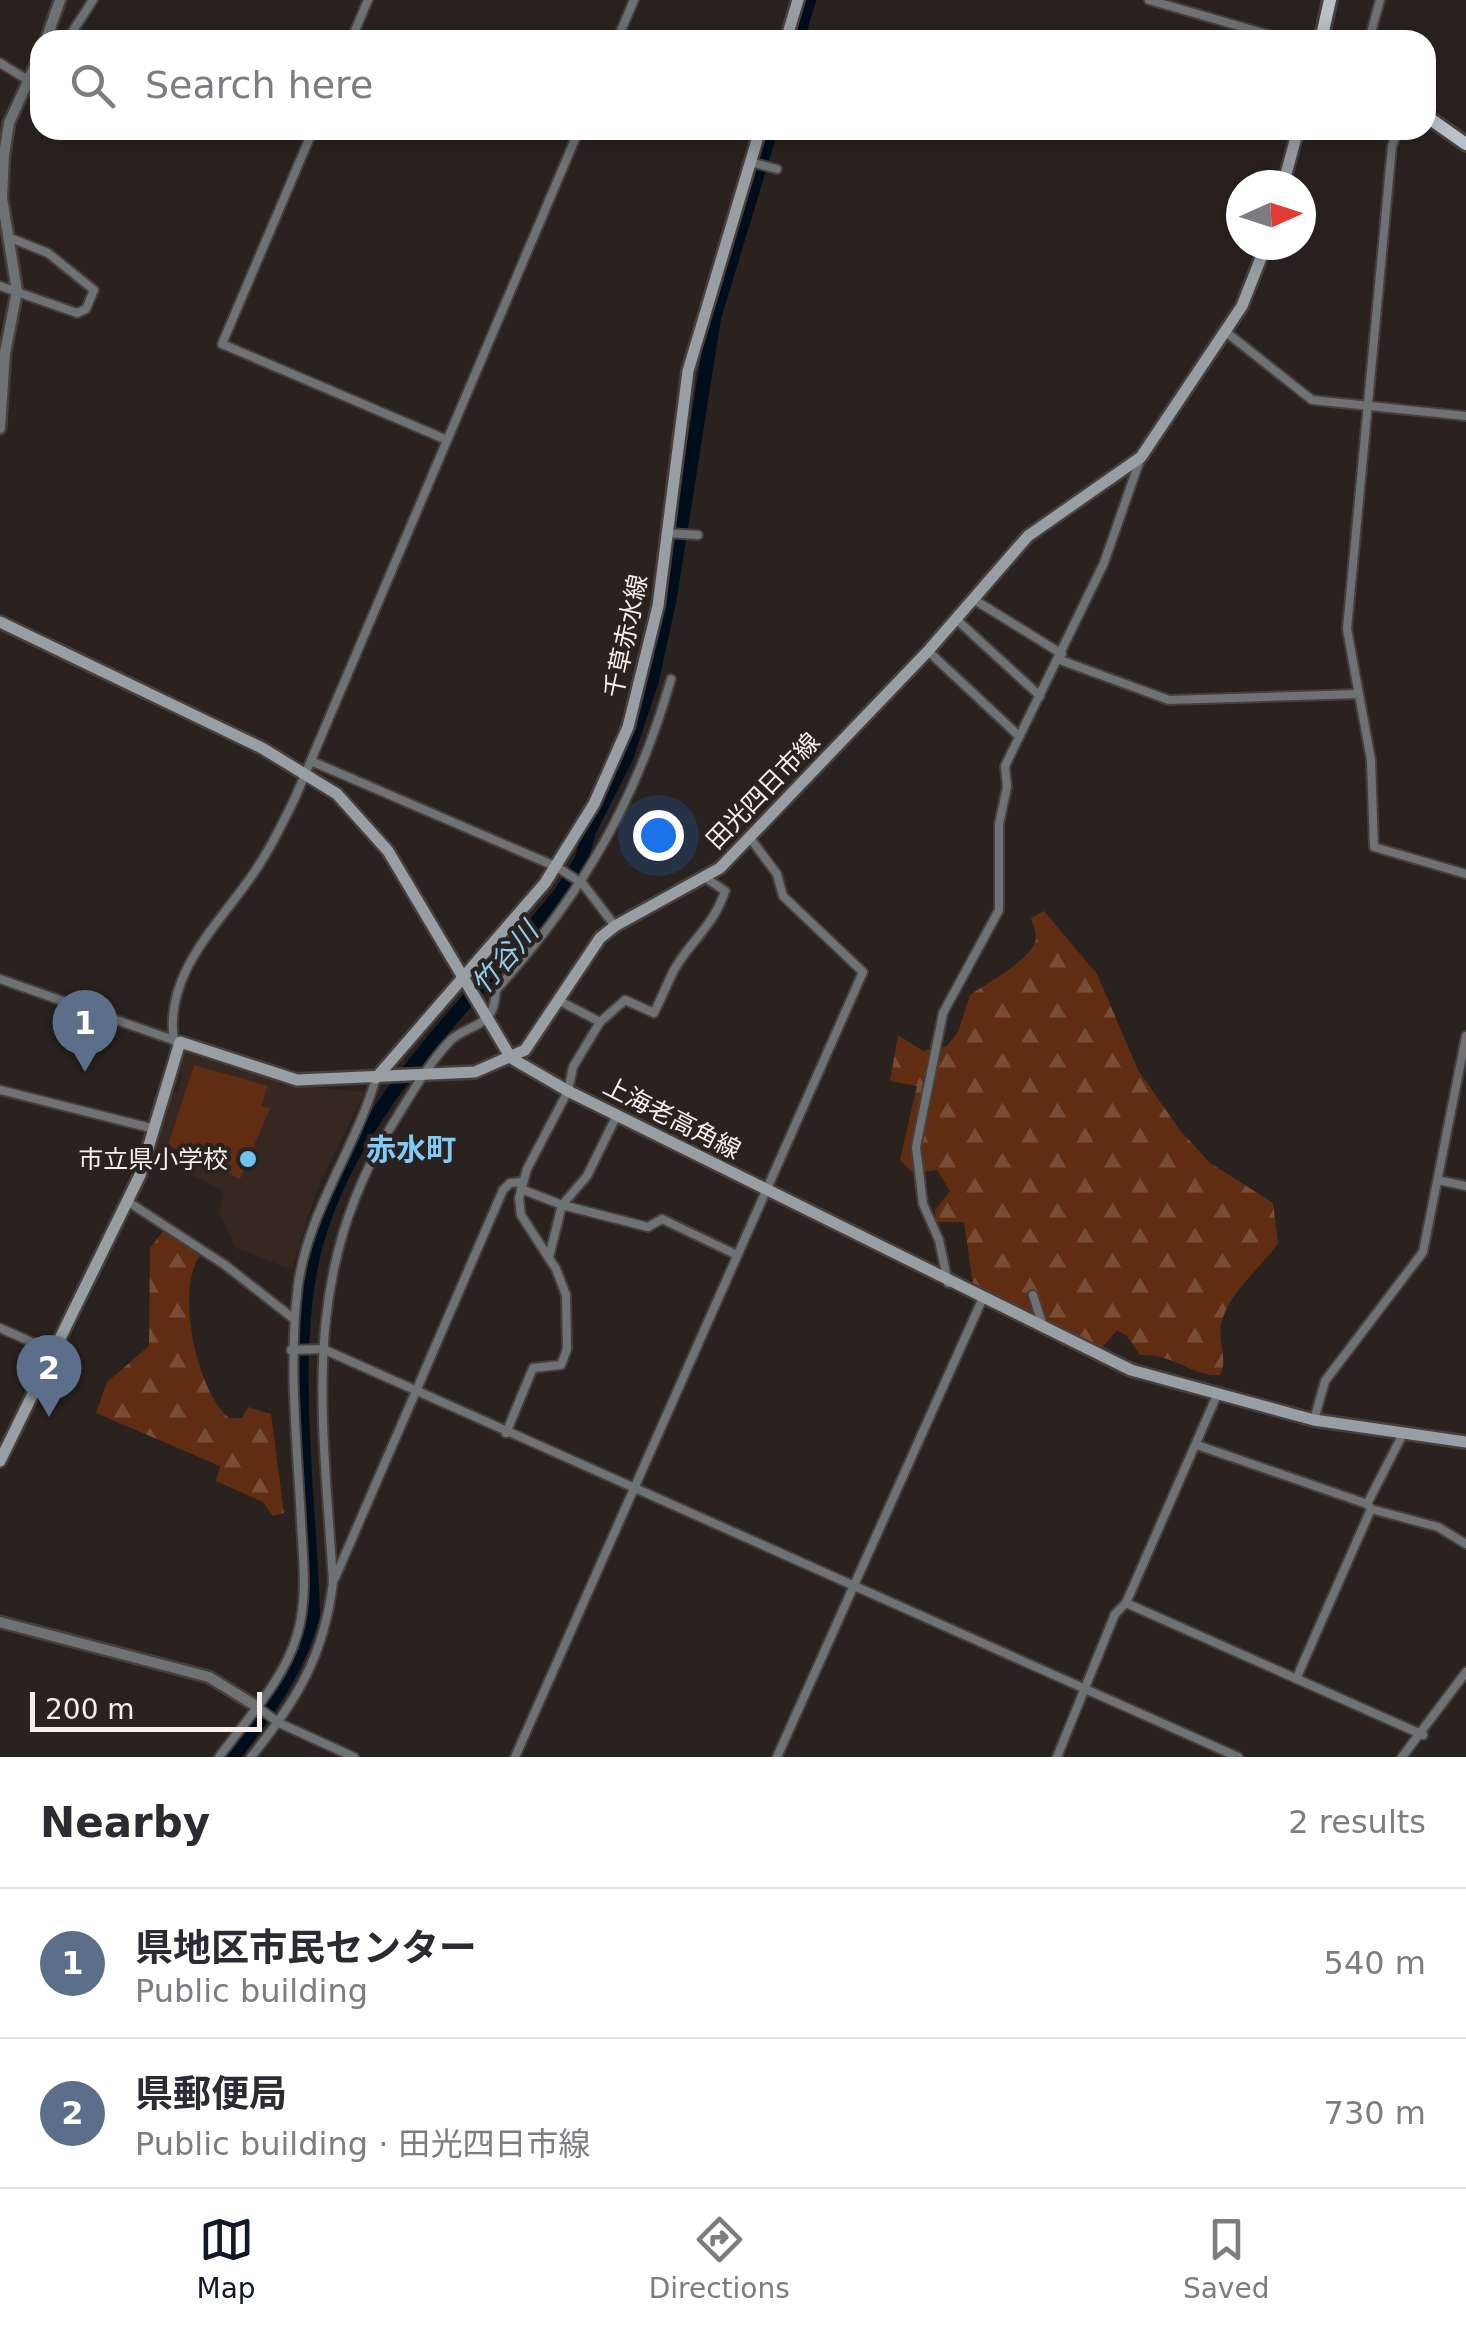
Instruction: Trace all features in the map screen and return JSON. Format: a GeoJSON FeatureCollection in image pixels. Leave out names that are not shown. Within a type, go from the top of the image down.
{"type":"FeatureCollection","features":[{"type":"Feature","properties":{"kind":"main road"},"geometry":{"type":"LineString","coordinates":[[789,30],[798,0]]}},
{"type":"Feature","properties":{"kind":"main road"},"geometry":{"type":"LineString","coordinates":[[1323,30],[1330,0]]}},
{"type":"Feature","properties":{"kind":"main road"},"geometry":{"type":"LineString","coordinates":[[1436,123],[1466,144]]}},
{"type":"Feature","properties":{"kind":"main road","name":"千草赤水線"},"geometry":{"type":"LineString","coordinates":[[380,1078],[559,869],[600,791],[635,708],[658,606],[688,371],[758,140]]}},
{"type":"Feature","properties":{"kind":"main road"},"geometry":{"type":"LineString","coordinates":[[1287,170],[1295,140]]}},
{"type":"Feature","properties":{"kind":"main road","name":"田光四日市線"},"geometry":{"type":"LineString","coordinates":[[511,1058],[525,1050],[600,938],[615,926],[706,878],[750,838],[1048,519],[1141,456],[1226,332],[1259,260]]}},
{"type":"Feature","properties":{"kind":"main road","name":"上海老高角線"},"geometry":{"type":"LineString","coordinates":[[0,622],[308,767],[378,838],[483,1018],[511,1058],[568,1091],[948,1284],[1131,1370],[1314,1420],[1405,1430],[1466,1442]]}},
{"type":"Feature","properties":{"kind":"main road"},"geometry":{"type":"LineString","coordinates":[[0,1462],[128,1200],[155,1129],[177,1042],[298,1080],[476,1072],[511,1058]]}},
{"type":"Feature","properties":{"kind":"street"},"geometry":{"type":"LineString","coordinates":[[50,30],[60,0]]}},
{"type":"Feature","properties":{"kind":"street"},"geometry":{"type":"LineString","coordinates":[[73,30],[93,0]]}},
{"type":"Feature","properties":{"kind":"street"},"geometry":{"type":"LineString","coordinates":[[355,30],[368,0]]}},
{"type":"Feature","properties":{"kind":"street"},"geometry":{"type":"LineString","coordinates":[[621,30],[634,0]]}},
{"type":"Feature","properties":{"kind":"street"},"geometry":{"type":"LineString","coordinates":[[1149,0],[1252,30]]}},
{"type":"Feature","properties":{"kind":"street"},"geometry":{"type":"LineString","coordinates":[[1372,30],[1380,0]]}},
{"type":"Feature","properties":{"kind":"street"},"geometry":{"type":"LineString","coordinates":[[0,63],[28,80]]}},
{"type":"Feature","properties":{"kind":"street"},"geometry":{"type":"LineString","coordinates":[[0,428],[5,353],[17,291],[2,198],[4,155],[9,123],[30,76]]}},
{"type":"Feature","properties":{"kind":"street"},"geometry":{"type":"LineString","coordinates":[[309,140],[222,344],[447,440]]}},
{"type":"Feature","properties":{"kind":"street"},"geometry":{"type":"LineString","coordinates":[[0,978],[177,1042],[176,1000],[197,948],[258,868],[308,767],[575,140]]}},
{"type":"Feature","properties":{"kind":"street"},"geometry":{"type":"LineString","coordinates":[[1394,140],[1347,629],[1371,760],[1374,847],[1466,874]]}},
{"type":"Feature","properties":{"kind":"street"},"geometry":{"type":"LineString","coordinates":[[753,163],[776,169]]}},
{"type":"Feature","properties":{"kind":"street"},"geometry":{"type":"LineString","coordinates":[[0,286],[77,313],[86,308],[94,290],[48,254],[8,237]]}},
{"type":"Feature","properties":{"kind":"street"},"geometry":{"type":"LineString","coordinates":[[1226,332],[1312,400],[1466,416]]}},
{"type":"Feature","properties":{"kind":"street"},"geometry":{"type":"LineString","coordinates":[[948,1284],[939,1240],[923,1204],[916,1147],[941,1020],[999,910],[1004,771],[1104,563],[1141,456]]}},
{"type":"Feature","properties":{"kind":"street"},"geometry":{"type":"LineString","coordinates":[[667,532],[698,536]]}},
{"type":"Feature","properties":{"kind":"street"},"geometry":{"type":"LineString","coordinates":[[973,599],[1061,657],[1169,700],[1359,694]]}},
{"type":"Feature","properties":{"kind":"street"},"geometry":{"type":"LineString","coordinates":[[956,619],[1040,696]]}},
{"type":"Feature","properties":{"kind":"street"},"geometry":{"type":"LineString","coordinates":[[928,651],[1019,736]]}},
{"type":"Feature","properties":{"kind":"street"},"geometry":{"type":"LineString","coordinates":[[251,1757],[322,1648],[333,1582],[323,1349],[326,1298],[343,1228],[365,1174],[420,1077],[459,1032],[474,1028],[493,1010],[496,990],[583,884],[637,779],[671,679]]}},
{"type":"Feature","properties":{"kind":"street"},"geometry":{"type":"LineString","coordinates":[[308,767],[559,869],[583,884],[615,926]]}},
{"type":"Feature","properties":{"kind":"street"},"geometry":{"type":"LineString","coordinates":[[515,1757],[863,972],[783,896],[777,874],[750,838]]}},
{"type":"Feature","properties":{"kind":"street"},"geometry":{"type":"LineString","coordinates":[[506,1433],[533,1368],[564,1362],[566,1295],[549,1256],[521,1214],[521,1186],[568,1091],[573,1067],[600,1022],[626,1000],[654,1013],[676,968],[708,930],[725,891],[706,878]]}},
{"type":"Feature","properties":{"kind":"street"},"geometry":{"type":"LineString","coordinates":[[558,1000],[600,1022]]}},
{"type":"Feature","properties":{"kind":"street"},"geometry":{"type":"LineString","coordinates":[[1314,1420],[1325,1382],[1423,1252],[1466,1036]]}},
{"type":"Feature","properties":{"kind":"street"},"geometry":{"type":"LineString","coordinates":[[219,1757],[289,1656],[302,1610],[294,1319],[305,1244],[380,1078]]}},
{"type":"Feature","properties":{"kind":"street"},"geometry":{"type":"LineString","coordinates":[[0,1090],[155,1129]]}},
{"type":"Feature","properties":{"kind":"street"},"geometry":{"type":"LineString","coordinates":[[549,1256],[562,1205],[587,1176],[617,1116]]}},
{"type":"Feature","properties":{"kind":"street"},"geometry":{"type":"LineString","coordinates":[[1438,1180],[1466,1186]]}},
{"type":"Feature","properties":{"kind":"street"},"geometry":{"type":"LineString","coordinates":[[333,1582],[503,1190],[510,1183],[562,1205],[650,1227],[662,1219],[737,1255]]}},
{"type":"Feature","properties":{"kind":"street"},"geometry":{"type":"LineString","coordinates":[[128,1200],[225,1265],[294,1319]]}},
{"type":"Feature","properties":{"kind":"street"},"geometry":{"type":"LineString","coordinates":[[1033,1295],[1044,1331]]}},
{"type":"Feature","properties":{"kind":"street"},"geometry":{"type":"LineString","coordinates":[[777,1757],[982,1300]]}},
{"type":"Feature","properties":{"kind":"street"},"geometry":{"type":"LineString","coordinates":[[0,1328],[54,1352]]}},
{"type":"Feature","properties":{"kind":"street"},"geometry":{"type":"LineString","coordinates":[[294,1350],[323,1349],[1238,1757]]}},
{"type":"Feature","properties":{"kind":"street"},"geometry":{"type":"LineString","coordinates":[[1057,1757],[1115,1614],[1126,1602],[1218,1395]]}},
{"type":"Feature","properties":{"kind":"street"},"geometry":{"type":"LineString","coordinates":[[1296,1679],[1405,1430]]}},
{"type":"Feature","properties":{"kind":"street"},"geometry":{"type":"LineString","coordinates":[[1198,1446],[1438,1526],[1466,1544]]}},
{"type":"Feature","properties":{"kind":"street"},"geometry":{"type":"LineString","coordinates":[[1126,1602],[1423,1735]]}},
{"type":"Feature","properties":{"kind":"street"},"geometry":{"type":"LineString","coordinates":[[0,1622],[210,1677],[276,1722],[354,1757]]}},
{"type":"Feature","properties":{"kind":"street"},"geometry":{"type":"LineString","coordinates":[[1402,1757],[1423,1735],[1466,1672]]}},
{"type":"Feature","properties":{"kind":"shaded area","name":"市立県小学校"},"geometry":{"type":"Polygon","coordinates":[[[186,1052],[277,1079],[277,1084],[365,1092],[318,1187],[292,1270],[236,1248],[219,1212],[223,1191],[154,1155],[172,1094],[177,1092],[183,1074],[180,1067],[186,1052]]]}},
{"type":"Feature","properties":{"kind":"green space"},"geometry":{"type":"Polygon","coordinates":[[[1044,911],[1097,974],[1138,1070],[1179,1129],[1210,1163],[1273,1203],[1278,1243],[1227,1308],[1221,1327],[1220,1375],[1140,1355],[1127,1336],[1117,1330],[1101,1349],[973,1285],[964,1222],[936,1222],[935,1210],[950,1191],[937,1170],[913,1173],[900,1160],[917,1086],[890,1081],[898,1035],[923,1051],[947,1046],[958,1032],[970,995],[1031,950],[1036,937],[1031,918],[1044,911]]]}},
{"type":"Feature","properties":{"kind":"green space"},"geometry":{"type":"Polygon","coordinates":[[[194,1065],[268,1086],[261,1106],[270,1108],[240,1179],[168,1145],[194,1065]]]}},
{"type":"Feature","properties":{"kind":"green space"},"geometry":{"type":"Polygon","coordinates":[[[167,1226],[201,1254],[189,1290],[190,1314],[207,1386],[229,1418],[242,1418],[248,1407],[271,1414],[284,1513],[273,1516],[263,1502],[216,1481],[220,1466],[96,1413],[107,1382],[149,1346],[150,1248],[167,1226]]]}},
{"type":"Feature","properties":{"kind":"waterway","name":"竹谷川"},"geometry":{"type":"LineString","coordinates":[[800,30],[809,0]]}},
{"type":"Feature","properties":{"kind":"waterway","name":"竹谷川"},"geometry":{"type":"LineString","coordinates":[[233,1757],[290,1672],[313,1614],[302,1379],[307,1286],[316,1244],[334,1193],[358,1145],[420,1057],[561,893],[581,861],[589,831],[626,758],[652,680],[670,597],[714,318],[768,140]]}},
{"type":"Feature","properties":{"kind":"place","name":"県地区市民センター"},"geometry":{"type":"Point","coordinates":[85,1072]}},
{"type":"Feature","properties":{"kind":"place","name":"市立県小学校"},"geometry":{"type":"Point","coordinates":[248,1159]}},
{"type":"Feature","properties":{"kind":"place","name":"県郵便局"},"geometry":{"type":"Point","coordinates":[49,1417]}},
{"type":"Feature","properties":{"kind":"district","name":"赤水町"},"geometry":{"type":"Point","coordinates":[411,1149]}}]}
